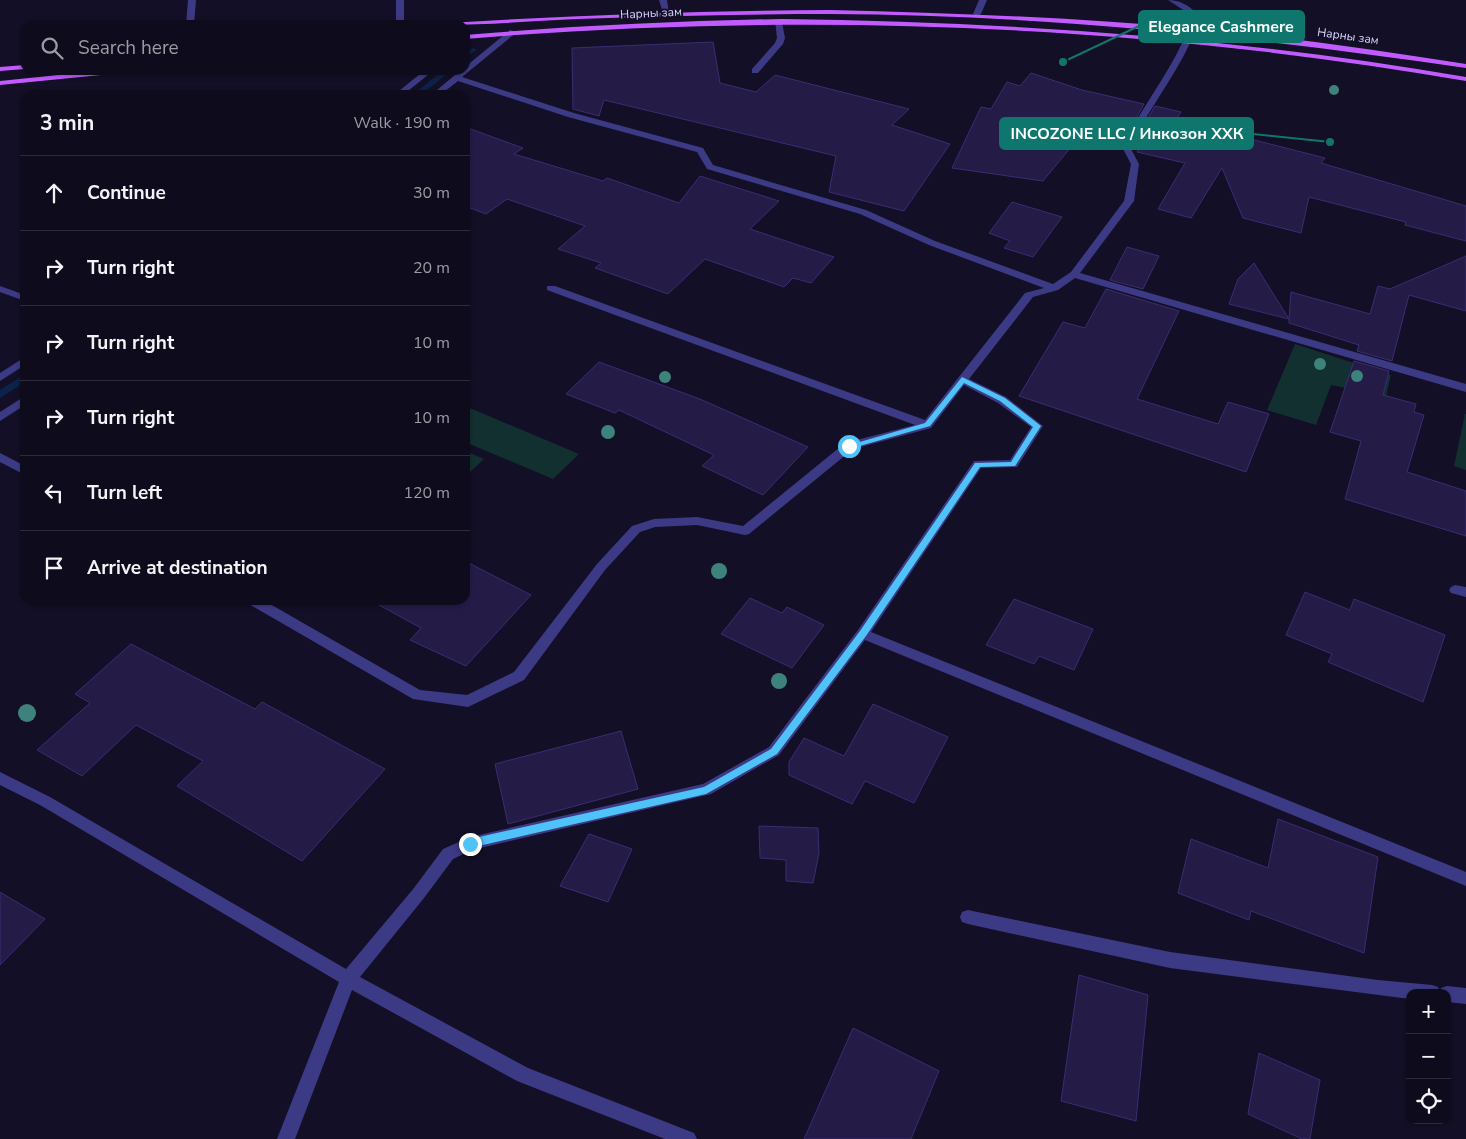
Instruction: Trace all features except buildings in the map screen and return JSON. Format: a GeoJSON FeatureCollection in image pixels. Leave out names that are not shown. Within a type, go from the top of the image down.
{"type":"FeatureCollection","features":[{"type":"Feature","properties":{"kind":"main road","name":"Нарны зам"},"geometry":{"type":"LineString","coordinates":[[470,23],[666,11],[808,8],[1053,16],[1206,30],[1383,52],[1466,66]]}},
{"type":"Feature","properties":{"kind":"main road","name":"Нарны зам"},"geometry":{"type":"LineString","coordinates":[[470,36],[513,32],[706,22],[913,22],[1187,41],[1384,65],[1466,79]]}},
{"type":"Feature","properties":{"kind":"main road"},"geometry":{"type":"LineString","coordinates":[[0,70],[20,68]]}},
{"type":"Feature","properties":{"kind":"main road"},"geometry":{"type":"LineString","coordinates":[[0,83],[81,75]]}},
{"type":"Feature","properties":{"kind":"street"},"geometry":{"type":"LineString","coordinates":[[190,20],[192,0]]}},
{"type":"Feature","properties":{"kind":"street"},"geometry":{"type":"LineString","coordinates":[[400,0],[400,20]]}},
{"type":"Feature","properties":{"kind":"street"},"geometry":{"type":"LineString","coordinates":[[663,0],[666,11]]}},
{"type":"Feature","properties":{"kind":"street"},"geometry":{"type":"LineString","coordinates":[[978,14],[983,0]]}},
{"type":"Feature","properties":{"kind":"street"},"geometry":{"type":"LineString","coordinates":[[1172,0],[1197,16],[1206,30]]}},
{"type":"Feature","properties":{"kind":"street"},"geometry":{"type":"LineString","coordinates":[[755,71],[779,44],[781,38],[778,22]]}},
{"type":"Feature","properties":{"kind":"street"},"geometry":{"type":"LineString","coordinates":[[470,68],[513,32]]}},
{"type":"Feature","properties":{"kind":"street"},"geometry":{"type":"LineString","coordinates":[[261,605],[418,695],[468,701],[519,676],[601,567],[636,529],[654,523],[697,520],[745,532],[849,446],[927,425],[1029,295],[1054,288],[1074,274],[1129,201],[1135,164],[1126,147],[1136,126],[1180,57],[1187,41]]}},
{"type":"Feature","properties":{"kind":"street"},"geometry":{"type":"LineString","coordinates":[[404,90],[424,75]]}},
{"type":"Feature","properties":{"kind":"street"},"geometry":{"type":"LineString","coordinates":[[442,90],[462,75]]}},
{"type":"Feature","properties":{"kind":"street"},"geometry":{"type":"LineString","coordinates":[[458,78],[571,114],[700,150],[710,166],[863,212],[932,244],[1054,288]]}},
{"type":"Feature","properties":{"kind":"street"},"geometry":{"type":"LineString","coordinates":[[1074,274],[1466,388]]}},
{"type":"Feature","properties":{"kind":"street"},"geometry":{"type":"LineString","coordinates":[[551,288],[927,425]]}},
{"type":"Feature","properties":{"kind":"street"},"geometry":{"type":"LineString","coordinates":[[0,289],[20,296]]}},
{"type":"Feature","properties":{"kind":"street"},"geometry":{"type":"LineString","coordinates":[[0,378],[20,364]]}},
{"type":"Feature","properties":{"kind":"street"},"geometry":{"type":"LineString","coordinates":[[286,1139],[348,980],[419,893],[448,854],[470,844],[706,790],[774,751],[863,634],[978,464],[1013,464],[1037,426],[1002,400],[962,380]]}},
{"type":"Feature","properties":{"kind":"street"},"geometry":{"type":"LineString","coordinates":[[0,416],[20,403]]}},
{"type":"Feature","properties":{"kind":"street"},"geometry":{"type":"LineString","coordinates":[[0,457],[20,468]]}},
{"type":"Feature","properties":{"kind":"street"},"geometry":{"type":"LineString","coordinates":[[863,634],[1466,879]]}},
{"type":"Feature","properties":{"kind":"street"},"geometry":{"type":"LineString","coordinates":[[0,778],[46,801],[348,980],[523,1075],[688,1139]]}},
{"type":"Feature","properties":{"kind":"street"},"geometry":{"type":"LineString","coordinates":[[968,917],[1170,960],[1406,991]]}},
{"type":"Feature","properties":{"kind":"street"},"geometry":{"type":"LineString","coordinates":[[1451,994],[1466,996]]}},
{"type":"Feature","properties":{"kind":"green space"},"geometry":{"type":"Polygon","coordinates":[[[1295,344],[1391,375],[1386,396],[1331,385],[1316,425],[1267,410],[1295,344]]]}},
{"type":"Feature","properties":{"kind":"green space"},"geometry":{"type":"Polygon","coordinates":[[[470,408],[579,454],[553,479],[470,444],[470,408]]]}},
{"type":"Feature","properties":{"kind":"green space"},"geometry":{"type":"Polygon","coordinates":[[[1466,414],[1466,470],[1454,466],[1466,414]]]}},
{"type":"Feature","properties":{"kind":"green space"},"geometry":{"type":"Polygon","coordinates":[[[470,453],[484,459],[470,472],[470,453]]]}},
{"type":"Feature","properties":{"kind":"waterway"},"geometry":{"type":"LineString","coordinates":[[422,90],[442,75]]}},
{"type":"Feature","properties":{"kind":"waterway"},"geometry":{"type":"LineString","coordinates":[[0,395],[20,381]]}},
{"type":"Feature","properties":{"kind":"place","name":"Elegance Cashmere"},"geometry":{"type":"Point","coordinates":[1063,62]}},
{"type":"Feature","properties":{"kind":"place","name":"INCOZONE LLC / Инкозон ХХК"},"geometry":{"type":"Point","coordinates":[1330,142]}},
{"type":"Feature","properties":{"kind":"route"},"geometry":{"type":"LineString","coordinates":[[470,844],[706,790],[774,751],[863,634],[978,464],[1013,464],[1037,426],[1002,400],[962,380],[927,425],[849,446]]}}]}
